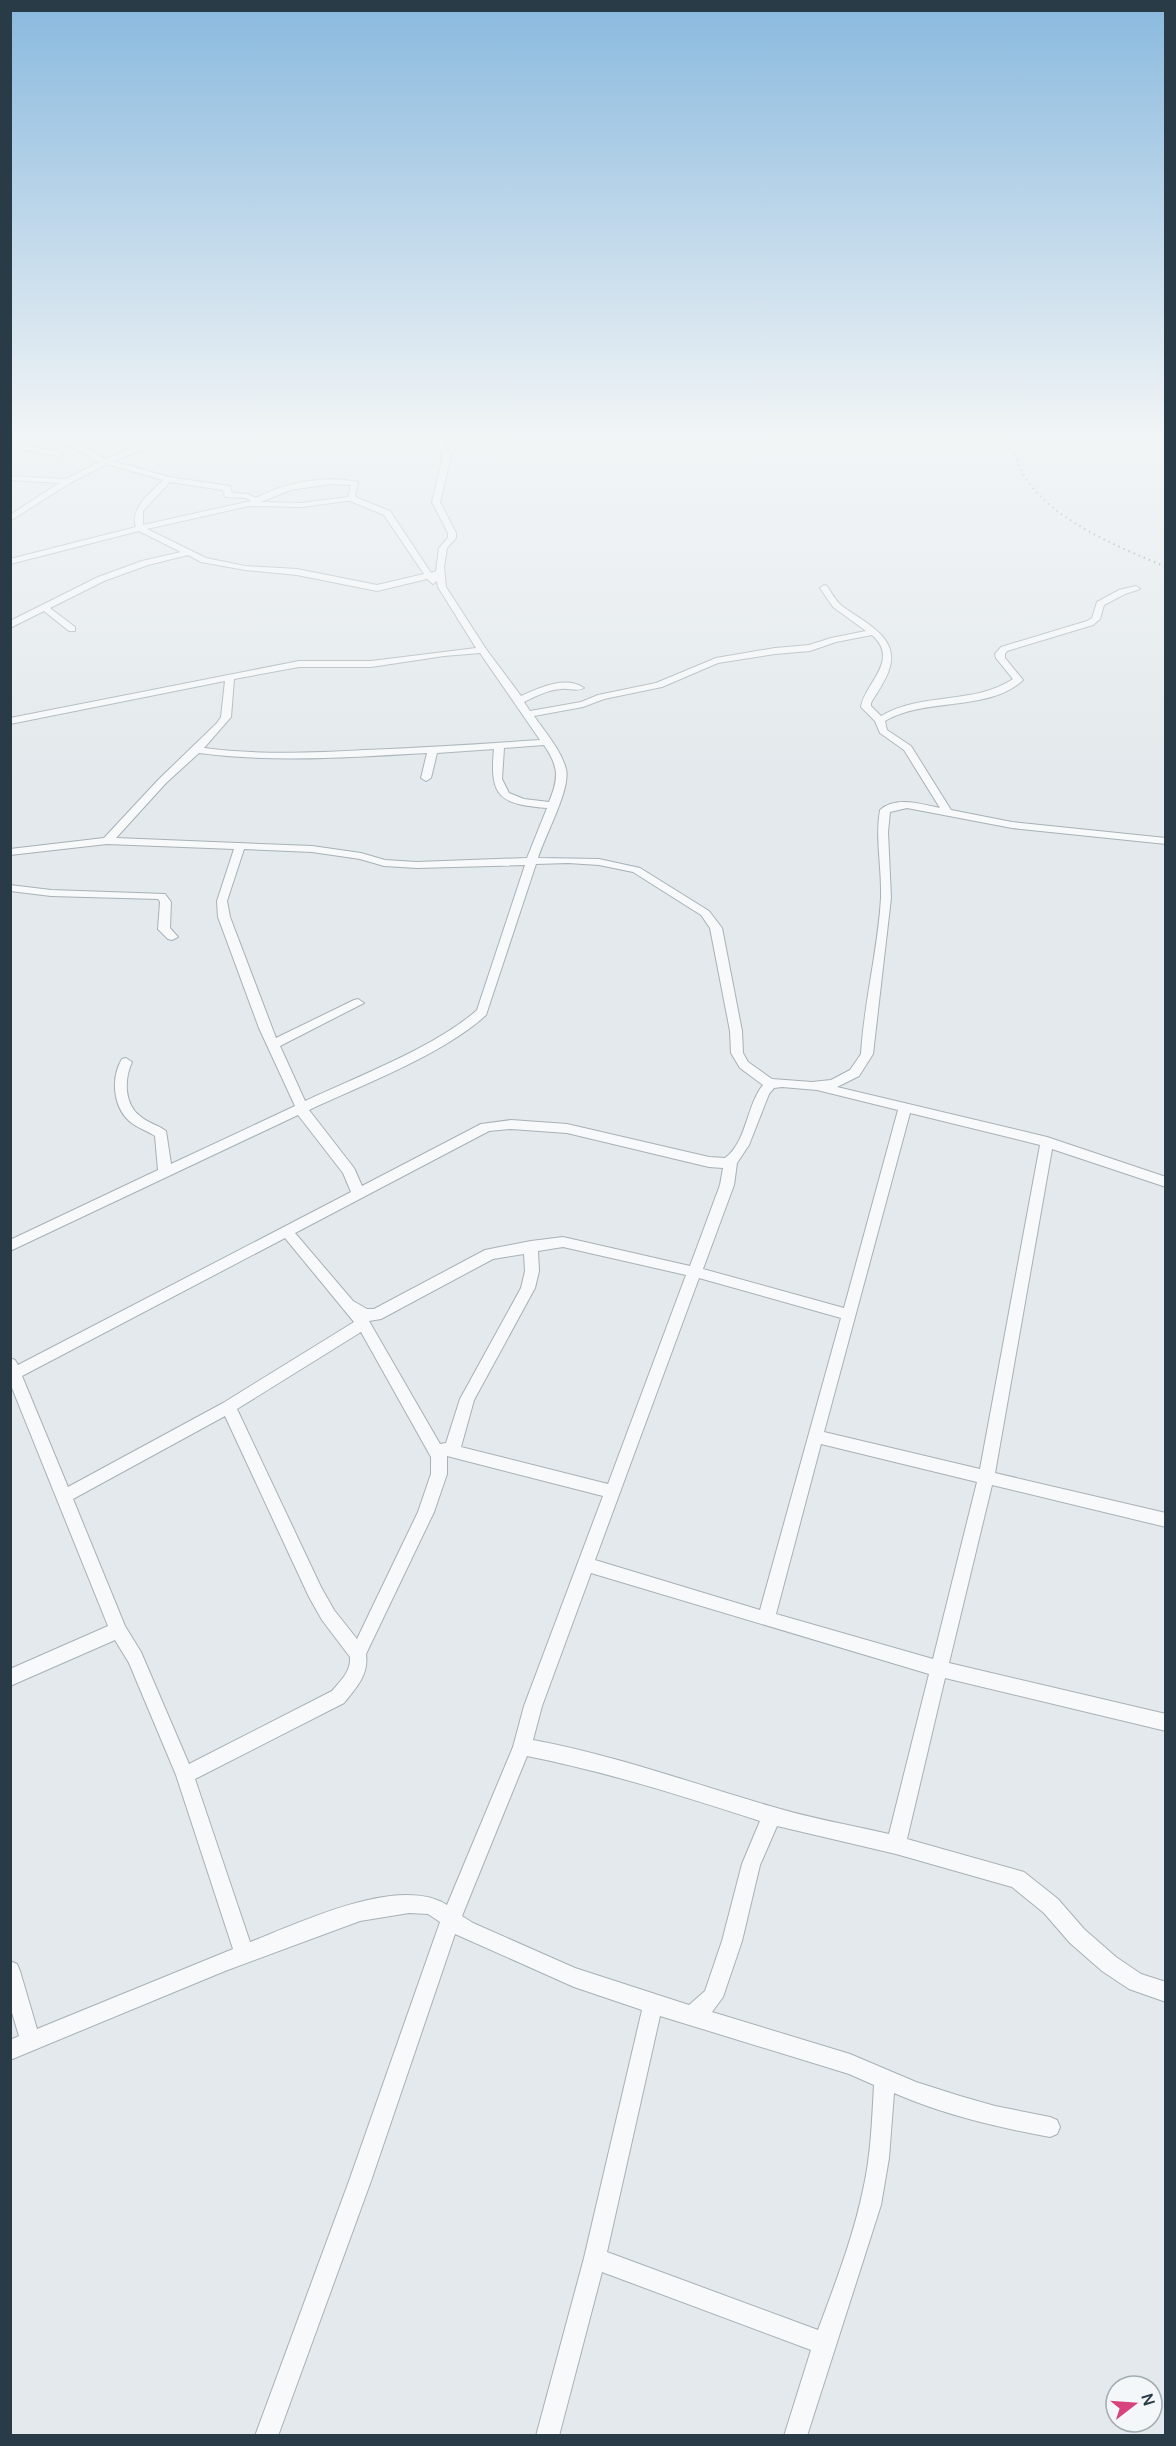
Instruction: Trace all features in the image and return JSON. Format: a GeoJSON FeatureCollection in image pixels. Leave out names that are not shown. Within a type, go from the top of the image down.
{"type":"FeatureCollection","features":[{"type":"Feature","properties":{"kind":"street"},"geometry":{"type":"LineString","coordinates":[[10,562],[49,552]]}},
{"type":"Feature","properties":{"kind":"street"},"geometry":{"type":"LineString","coordinates":[[10,1246],[416,1054],[478,1018],[537,845],[562,784],[561,770],[558,760],[520,700],[482,650],[435,574],[418,552]]}},
{"type":"Feature","properties":{"kind":"street"},"geometry":{"type":"LineString","coordinates":[[435,574],[442,552]]}},
{"type":"Feature","properties":{"kind":"street"},"geometry":{"type":"LineString","coordinates":[[10,625],[101,579],[144,563],[187,553],[230,566],[288,571],[377,588],[435,574]]}},
{"type":"Feature","properties":{"kind":"street"},"geometry":{"type":"LineString","coordinates":[[824,588],[836,605],[875,632],[883,642],[887,666],[866,707],[880,720],[883,731],[908,748],[947,812]]}},
{"type":"Feature","properties":{"kind":"street"},"geometry":{"type":"LineString","coordinates":[[880,720],[886,715],[910,707],[990,694],[1009,687],[1018,680],[1001,658],[1000,654],[1004,649],[1090,623],[1096,619],[1100,604],[1136,589]]}},
{"type":"Feature","properties":{"kind":"street"},"geometry":{"type":"LineString","coordinates":[[45,608],[72,629]]}},
{"type":"Feature","properties":{"kind":"street"},"geometry":{"type":"LineString","coordinates":[[528,714],[659,686],[717,661],[775,651],[810,648],[834,640],[875,632]]}},
{"type":"Feature","properties":{"kind":"street"},"geometry":{"type":"LineString","coordinates":[[10,721],[299,664],[377,664],[444,653],[482,650]]}},
{"type":"Feature","properties":{"kind":"street"},"geometry":{"type":"LineString","coordinates":[[107,841],[158,785],[198,750],[226,717],[230,678]]}},
{"type":"Feature","properties":{"kind":"street"},"geometry":{"type":"LineString","coordinates":[[520,700],[553,688],[570,686],[579,688]]}},
{"type":"Feature","properties":{"kind":"street"},"geometry":{"type":"LineString","coordinates":[[198,750],[262,756],[499,747],[546,742]]}},
{"type":"Feature","properties":{"kind":"street"},"geometry":{"type":"LineString","coordinates":[[499,747],[497,780],[503,795],[513,801],[554,806]]}},
{"type":"Feature","properties":{"kind":"street"},"geometry":{"type":"LineString","coordinates":[[426,778],[433,750]]}},
{"type":"Feature","properties":{"kind":"street"},"geometry":{"type":"LineString","coordinates":[[819,1087],[853,1075],[864,1065],[867,1054],[874,976],[884,932],[887,889],[883,821],[885,810],[893,806],[907,805],[1012,825],[1166,841]]}},
{"type":"Feature","properties":{"kind":"street"},"geometry":{"type":"LineString","coordinates":[[10,863],[13,852],[107,841],[312,849],[361,856],[384,863],[417,865],[575,860],[629,867],[705,913],[716,928],[736,1031],[737,1053],[744,1065],[770,1084]]}},
{"type":"Feature","properties":{"kind":"street"},"geometry":{"type":"LineString","coordinates":[[240,847],[224,888],[222,901],[224,917],[265,1028],[310,1126],[349,1171],[359,1194]]}},
{"type":"Feature","properties":{"kind":"street"},"geometry":{"type":"LineString","coordinates":[[10,888],[51,893],[161,896],[166,902],[164,929],[172,937]]}},
{"type":"Feature","properties":{"kind":"street"},"geometry":{"type":"LineString","coordinates":[[274,1044],[358,1003]]}},
{"type":"Feature","properties":{"kind":"street"},"geometry":{"type":"LineString","coordinates":[[126,1062],[120,1076],[125,1100],[135,1119],[161,1134],[165,1172]]}},
{"type":"Feature","properties":{"kind":"street"},"geometry":{"type":"LineString","coordinates":[[244,1953],[185,1775],[135,1658],[118,1630],[12,1371],[287,1232],[462,1138],[486,1127],[502,1124],[525,1123],[572,1130],[722,1164],[731,1161],[737,1155],[756,1105],[770,1084],[780,1082],[819,1087],[1047,1142],[1166,1182]]}},
{"type":"Feature","properties":{"kind":"street"},"geometry":{"type":"LineString","coordinates":[[766,1619],[905,1109]]}},
{"type":"Feature","properties":{"kind":"street"},"geometry":{"type":"LineString","coordinates":[[896,1845],[986,1478],[1047,1142]]}},
{"type":"Feature","properties":{"kind":"street"},"geometry":{"type":"LineString","coordinates":[[266,2436],[380,2126],[450,1921],[522,1747],[533,1706],[727,1185],[731,1161]]}},
{"type":"Feature","properties":{"kind":"street"},"geometry":{"type":"LineString","coordinates":[[185,1775],[338,1697],[355,1676],[359,1664],[358,1654],[429,1503],[439,1474],[440,1464],[435,1447],[363,1323],[287,1232]]}},
{"type":"Feature","properties":{"kind":"street"},"geometry":{"type":"LineString","coordinates":[[351,1306],[368,1316],[383,1313],[490,1254],[531,1246],[571,1242],[695,1272],[850,1315]]}},
{"type":"Feature","properties":{"kind":"street"},"geometry":{"type":"LineString","coordinates":[[452,1450],[467,1399],[528,1288],[532,1271],[531,1246]]}},
{"type":"Feature","properties":{"kind":"street"},"geometry":{"type":"LineString","coordinates":[[65,1496],[228,1407],[363,1323]]}},
{"type":"Feature","properties":{"kind":"street"},"geometry":{"type":"LineString","coordinates":[[228,1407],[315,1592],[328,1615],[358,1654]]}},
{"type":"Feature","properties":{"kind":"street"},"geometry":{"type":"LineString","coordinates":[[817,1437],[1166,1520]]}},
{"type":"Feature","properties":{"kind":"street"},"geometry":{"type":"LineString","coordinates":[[435,1447],[614,1492]]}},
{"type":"Feature","properties":{"kind":"street"},"geometry":{"type":"LineString","coordinates":[[587,1565],[940,1669],[1166,1723]]}},
{"type":"Feature","properties":{"kind":"street"},"geometry":{"type":"LineString","coordinates":[[10,1678],[118,1630]]}},
{"type":"Feature","properties":{"kind":"street"},"geometry":{"type":"LineString","coordinates":[[522,1747],[581,1758],[650,1777],[772,1816],[896,1845],[1017,1879],[1051,1906],[1077,1936],[1109,1964],[1136,1982],[1166,1992]]}},
{"type":"Feature","properties":{"kind":"street"},"geometry":{"type":"LineString","coordinates":[[689,2016],[703,2008],[713,1996],[732,1941],[751,1864],[772,1816]]}},
{"type":"Feature","properties":{"kind":"street"},"geometry":{"type":"LineString","coordinates":[[10,2050],[244,1953],[379,1906],[432,1905],[450,1921],[486,1940],[574,1977],[689,2016],[803,2049],[915,2092],[995,2116],[1050,2127]]}},
{"type":"Feature","properties":{"kind":"street"},"geometry":{"type":"LineString","coordinates":[[10,1971],[31,2042]]}},
{"type":"Feature","properties":{"kind":"street"},"geometry":{"type":"LineString","coordinates":[[548,2436],[595,2258],[654,2004]]}},
{"type":"Feature","properties":{"kind":"street"},"geometry":{"type":"LineString","coordinates":[[795,2436],[823,2343],[848,2278],[870,2204],[880,2138],[885,2079]]}},
{"type":"Feature","properties":{"kind":"street"},"geometry":{"type":"LineString","coordinates":[[595,2258],[823,2343]]}},
{"type":"Feature","properties":{"kind":"railway"},"geometry":{"type":"LineString","coordinates":[[1132,552],[1166,567]]}}]}
